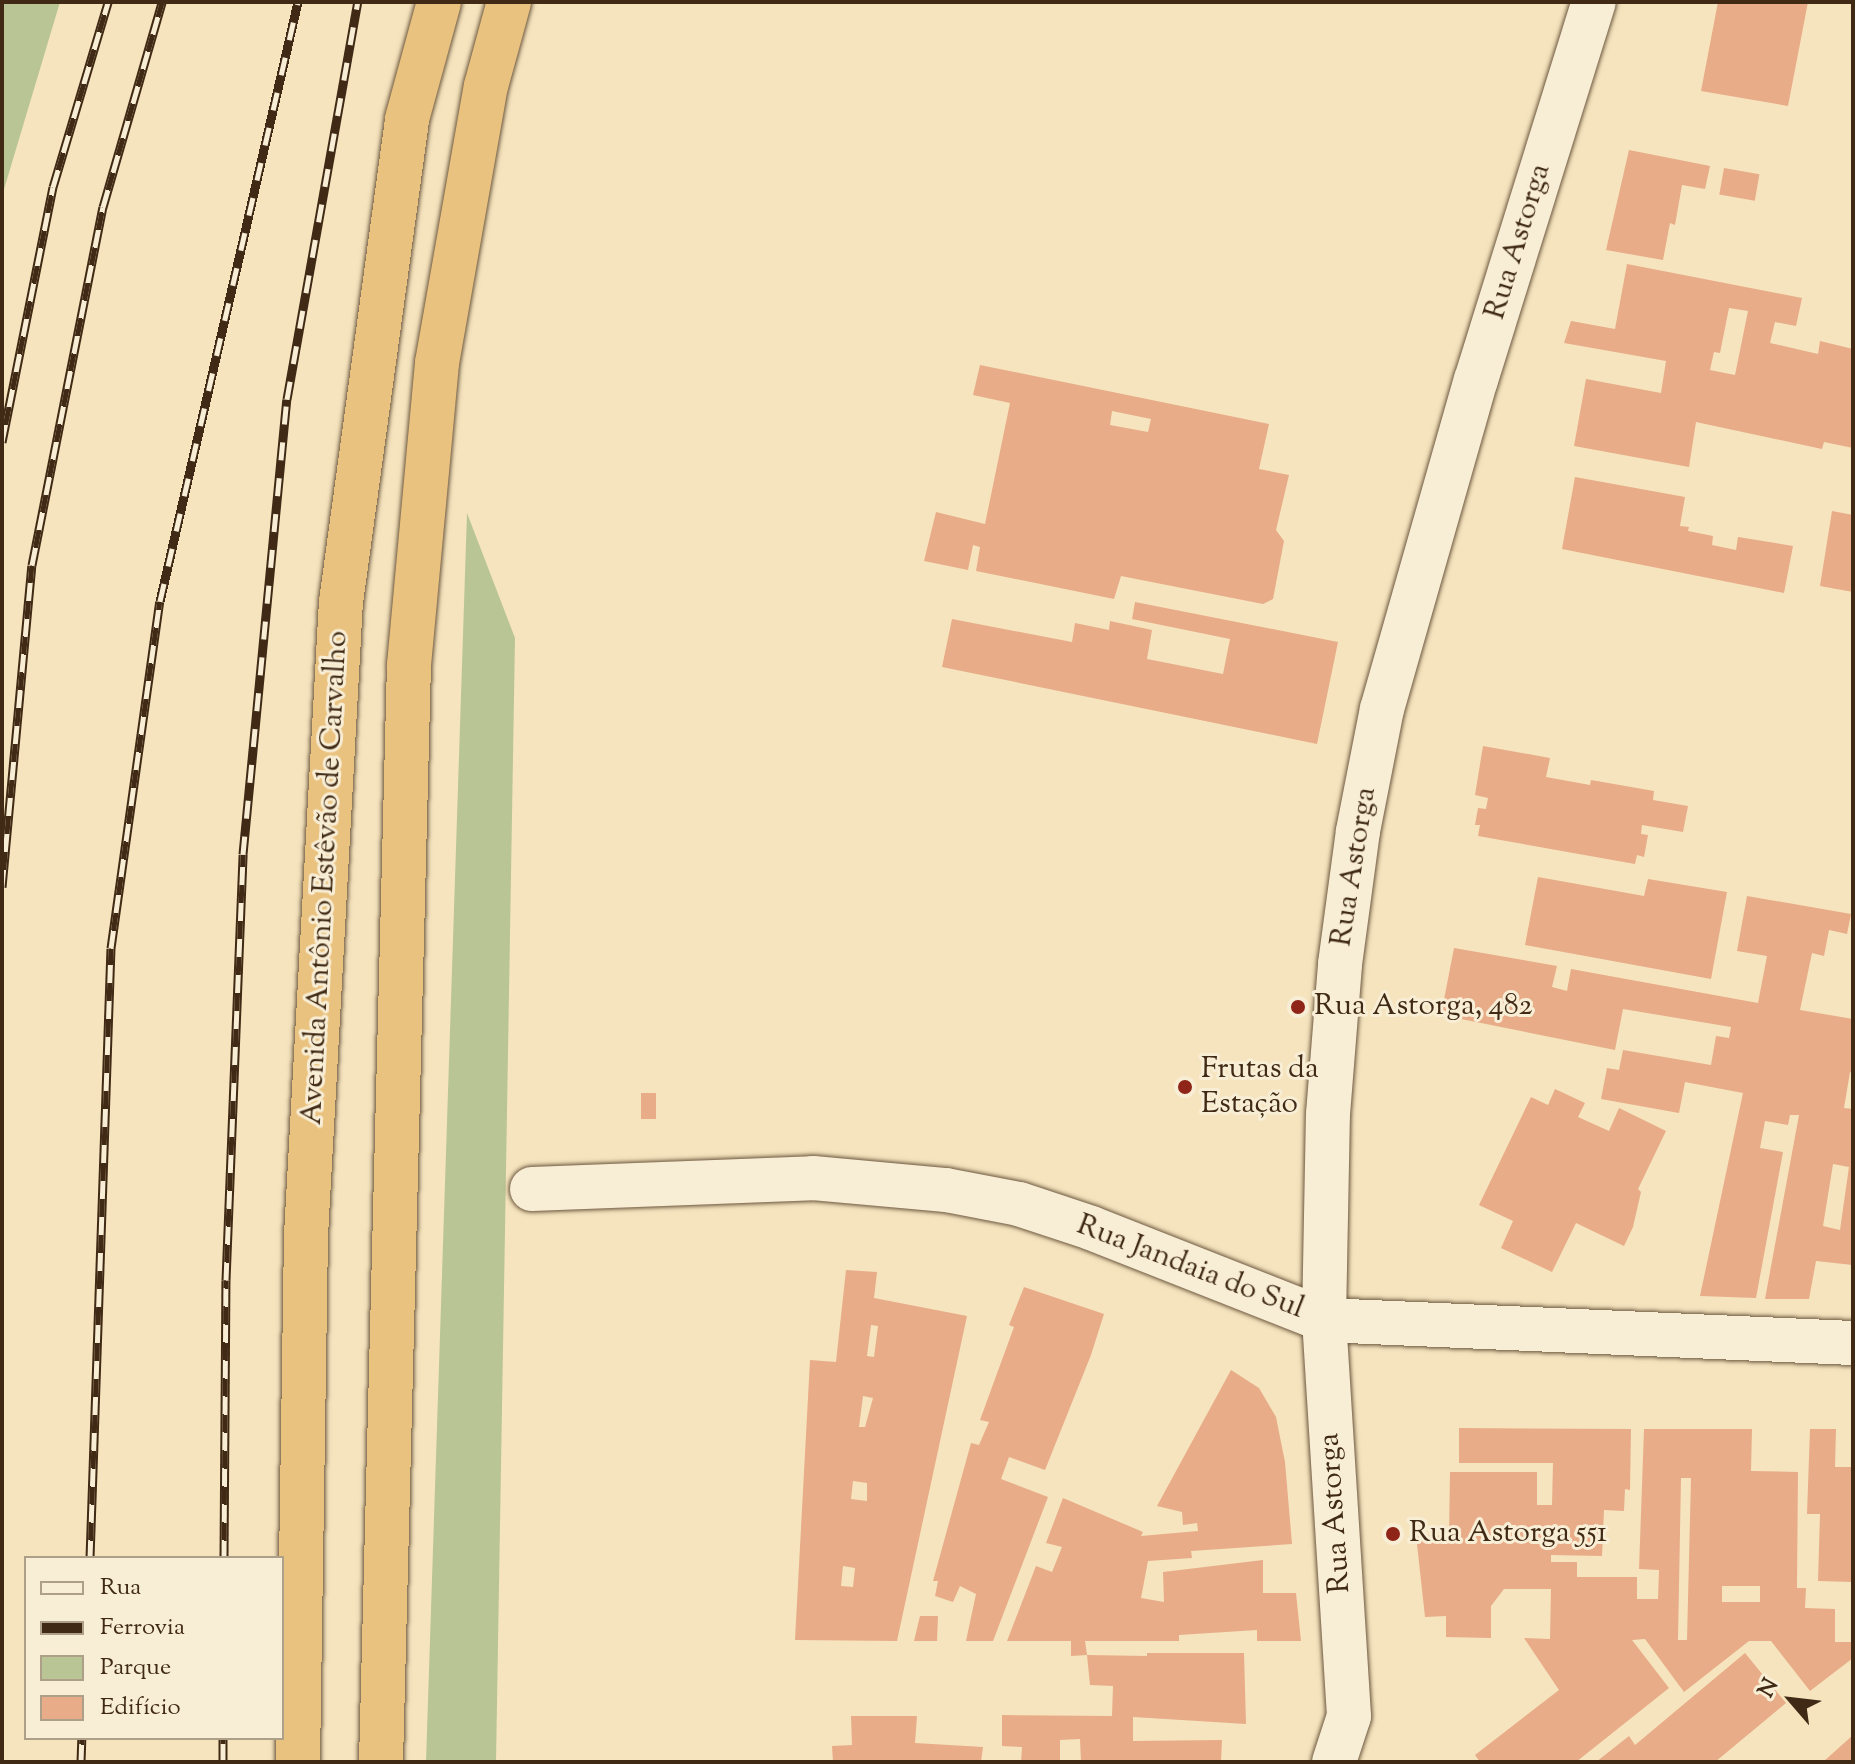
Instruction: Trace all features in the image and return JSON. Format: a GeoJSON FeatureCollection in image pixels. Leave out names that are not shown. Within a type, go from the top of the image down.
{"type":"FeatureCollection","features":[{"type":"Feature","properties":{"kind":"highway","name":"Avenida Antônio Estêvão de Carvalho"},"geometry":{"type":"LineString","coordinates":[[298,1762],[306,1235],[341,602],[407,119],[439,2]]}},
{"type":"Feature","properties":{"kind":"highway"},"geometry":{"type":"LineString","coordinates":[[381,1762],[409,665],[437,363],[486,86],[509,2]]}},
{"type":"Feature","properties":{"kind":"street","name":"Rua Astorga"},"geometry":{"type":"LineString","coordinates":[[1334,1762],[1349,1716],[1324,1320],[1328,1114],[1340,964],[1358,831],[1382,709],[1476,380],[1594,2]]}},
{"type":"Feature","properties":{"kind":"street","name":"Rua Jandaia do Sul"},"geometry":{"type":"LineString","coordinates":[[532,1189],[813,1178],[946,1190],[1019,1204],[1091,1228],[1324,1320],[1853,1343]]}},
{"type":"Feature","properties":{"kind":"street"},"geometry":{"type":"LineString","coordinates":[[1349,1716],[1365,1762]]}},
{"type":"Feature","properties":{"kind":"green space"},"geometry":{"type":"Polygon","coordinates":[[[2,2],[60,2],[2,196],[2,2]]]}},
{"type":"Feature","properties":{"kind":"green space"},"geometry":{"type":"Polygon","coordinates":[[[467,513],[515,638],[496,1762],[426,1762],[467,513]]]}},
{"type":"Feature","properties":{"kind":"building"},"geometry":{"type":"Polygon","coordinates":[[[1718,2],[1808,2],[1788,106],[1701,91],[1718,2]]]}},
{"type":"Feature","properties":{"kind":"building"},"geometry":{"type":"Polygon","coordinates":[[[1629,150],[1710,166],[1705,189],[1682,185],[1675,225],[1670,223],[1663,260],[1606,250],[1629,150]]]}},
{"type":"Feature","properties":{"kind":"building"},"geometry":{"type":"Polygon","coordinates":[[[1724,168],[1759,174],[1755,201],[1719,195],[1724,168]]]}},
{"type":"Feature","properties":{"kind":"building"},"geometry":{"type":"Polygon","coordinates":[[[1627,264],[1802,298],[1796,326],[1775,322],[1770,343],[1818,354],[1820,341],[1853,349],[1853,448],[1824,442],[1822,449],[1696,422],[1689,467],[1574,446],[1586,379],[1661,393],[1666,361],[1564,343],[1571,321],[1615,329],[1627,264]],[[1729,308],[1720,353],[1714,352],[1710,370],[1735,375],[1748,311],[1729,308]]]}},
{"type":"Feature","properties":{"kind":"building"},"geometry":{"type":"Polygon","coordinates":[[[980,365],[1269,424],[1259,469],[1289,475],[1276,530],[1284,541],[1273,599],[1263,604],[1121,576],[1114,599],[976,571],[980,547],[973,545],[968,570],[924,561],[936,512],[985,524],[1010,403],[973,395],[980,365]],[[1112,411],[1110,425],[1148,432],[1151,419],[1112,411]]]}},
{"type":"Feature","properties":{"kind":"building"},"geometry":{"type":"Polygon","coordinates":[[[1575,477],[1685,497],[1680,526],[1689,527],[1688,531],[1713,536],[1712,545],[1736,550],[1738,537],[1793,546],[1784,593],[1562,549],[1575,477]]]}},
{"type":"Feature","properties":{"kind":"building"},"geometry":{"type":"Polygon","coordinates":[[[1832,511],[1853,515],[1853,592],[1820,586],[1832,511]]]}},
{"type":"Feature","properties":{"kind":"building"},"geometry":{"type":"Polygon","coordinates":[[[1135,602],[1338,642],[1317,744],[942,667],[952,619],[1072,642],[1075,623],[1109,630],[1110,621],[1152,630],[1147,659],[1223,674],[1230,639],[1132,619],[1135,602]]]}},
{"type":"Feature","properties":{"kind":"building"},"geometry":{"type":"Polygon","coordinates":[[[1483,746],[1550,758],[1546,777],[1590,785],[1591,780],[1654,791],[1653,800],[1688,806],[1683,832],[1642,825],[1641,834],[1648,835],[1644,857],[1637,855],[1635,864],[1478,836],[1480,825],[1475,825],[1478,808],[1486,809],[1488,798],[1475,795],[1483,746]]]}},
{"type":"Feature","properties":{"kind":"building"},"geometry":{"type":"Polygon","coordinates":[[[1538,877],[1644,896],[1648,879],[1727,892],[1711,979],[1525,945],[1538,877]]]}},
{"type":"Feature","properties":{"kind":"building"},"geometry":{"type":"Polygon","coordinates":[[[1747,896],[1851,914],[1847,934],[1829,930],[1824,956],[1812,953],[1800,1010],[1853,1019],[1853,1073],[1850,1072],[1844,1108],[1853,1109],[1853,1265],[1816,1261],[1809,1299],[1765,1299],[1799,1115],[1790,1115],[1788,1125],[1765,1121],[1760,1148],[1783,1152],[1756,1298],[1700,1296],[1743,1093],[1685,1082],[1679,1113],[1601,1099],[1607,1068],[1619,1070],[1623,1050],[1711,1065],[1716,1036],[1729,1038],[1731,1027],[1623,1009],[1615,1050],[1441,1015],[1454,948],[1557,966],[1552,987],[1567,991],[1571,969],[1758,1003],[1767,956],[1737,951],[1747,896]],[[1833,1164],[1823,1226],[1840,1230],[1849,1167],[1833,1164]]]}},
{"type":"Feature","properties":{"kind":"building"},"geometry":{"type":"Polygon","coordinates":[[[1555,1089],[1585,1103],[1578,1117],[1609,1131],[1619,1108],[1666,1131],[1638,1189],[1641,1192],[1633,1227],[1624,1246],[1576,1223],[1552,1272],[1501,1248],[1513,1221],[1479,1205],[1531,1097],[1548,1105],[1555,1089]]]}},
{"type":"Feature","properties":{"kind":"building"},"geometry":{"type":"Polygon","coordinates":[[[641,1093],[656,1093],[656,1119],[641,1119],[641,1093]]]}},
{"type":"Feature","properties":{"kind":"building"},"geometry":{"type":"Polygon","coordinates":[[[846,1270],[877,1272],[874,1298],[967,1316],[897,1641],[795,1640],[810,1360],[836,1362],[846,1270]],[[871,1325],[867,1356],[874,1357],[878,1326],[871,1325]],[[863,1396],[859,1427],[865,1427],[873,1398],[863,1396]],[[853,1481],[851,1499],[867,1501],[867,1483],[853,1481]],[[843,1566],[841,1586],[853,1587],[855,1568],[843,1566]]]}},
{"type":"Feature","properties":{"kind":"building"},"geometry":{"type":"Polygon","coordinates":[[[1024,1287],[1104,1314],[1045,1470],[1009,1457],[1001,1479],[1048,1497],[993,1641],[966,1641],[976,1594],[960,1586],[953,1602],[935,1596],[938,1581],[933,1581],[971,1443],[979,1445],[989,1422],[980,1420],[1014,1327],[1009,1325],[1024,1287]]]}},
{"type":"Feature","properties":{"kind":"building"},"geometry":{"type":"Polygon","coordinates":[[[1231,1370],[1259,1388],[1276,1417],[1285,1462],[1292,1544],[1191,1551],[1192,1558],[1148,1561],[1141,1598],[1164,1602],[1163,1572],[1263,1560],[1263,1593],[1296,1593],[1301,1641],[1257,1641],[1257,1630],[1179,1635],[1179,1641],[1085,1641],[1087,1655],[1071,1656],[1071,1641],[1007,1641],[1036,1566],[1052,1572],[1062,1547],[1046,1543],[1063,1498],[1143,1532],[1141,1536],[1198,1531],[1197,1523],[1183,1525],[1182,1512],[1157,1506],[1231,1370]]]}},
{"type":"Feature","properties":{"kind":"building"},"geometry":{"type":"Polygon","coordinates":[[[1459,1428],[1631,1429],[1630,1490],[1625,1489],[1624,1511],[1604,1510],[1602,1556],[1551,1555],[1551,1562],[1577,1562],[1577,1577],[1637,1577],[1637,1599],[1658,1599],[1659,1570],[1639,1569],[1644,1429],[1752,1429],[1751,1471],[1798,1472],[1797,1588],[1806,1588],[1805,1608],[1835,1609],[1835,1642],[1853,1642],[1853,1658],[1810,1691],[1771,1641],[1749,1641],[1684,1692],[1645,1639],[1632,1640],[1669,1688],[1576,1762],[1480,1762],[1475,1755],[1559,1690],[1524,1638],[1550,1639],[1551,1589],[1504,1589],[1491,1606],[1491,1638],[1446,1637],[1446,1616],[1425,1617],[1416,1535],[1449,1536],[1450,1472],[1537,1472],[1537,1505],[1552,1505],[1553,1463],[1459,1463],[1459,1428]],[[1681,1478],[1678,1640],[1687,1640],[1691,1478],[1681,1478]],[[1722,1586],[1722,1602],[1760,1602],[1760,1586],[1722,1586]]]}},
{"type":"Feature","properties":{"kind":"building"},"geometry":{"type":"Polygon","coordinates":[[[1810,1429],[1836,1429],[1835,1467],[1853,1467],[1853,1582],[1818,1581],[1820,1514],[1807,1514],[1810,1429]]]}},
{"type":"Feature","properties":{"kind":"building"},"geometry":{"type":"Polygon","coordinates":[[[920,1616],[938,1616],[937,1641],[914,1641],[920,1616]]]}},
{"type":"Feature","properties":{"kind":"building"},"geometry":{"type":"Polygon","coordinates":[[[1147,1653],[1244,1653],[1246,1724],[1133,1717],[1133,1741],[1222,1740],[1221,1762],[1081,1762],[1080,1739],[1060,1740],[1060,1762],[1021,1762],[1022,1747],[1002,1746],[1002,1715],[1112,1716],[1113,1686],[1090,1685],[1087,1655],[1147,1656],[1147,1653]]]}},
{"type":"Feature","properties":{"kind":"building"},"geometry":{"type":"Polygon","coordinates":[[[1745,1653],[1786,1703],[1715,1762],[1596,1762],[1629,1736],[1635,1745],[1745,1653]]]}},
{"type":"Feature","properties":{"kind":"building"},"geometry":{"type":"Polygon","coordinates":[[[851,1716],[917,1716],[915,1743],[983,1747],[981,1762],[833,1762],[832,1746],[852,1745],[851,1716]]]}},
{"type":"Feature","properties":{"kind":"building"},"geometry":{"type":"Polygon","coordinates":[[[1853,1735],[1853,1762],[1823,1762],[1853,1735]]]}},
{"type":"Feature","properties":{"kind":"railway"},"geometry":{"type":"LineString","coordinates":[[2,442],[53,187],[108,2]]}},
{"type":"Feature","properties":{"kind":"railway"},"geometry":{"type":"LineString","coordinates":[[2,887],[32,565],[103,207],[162,2]]}},
{"type":"Feature","properties":{"kind":"railway"},"geometry":{"type":"LineString","coordinates":[[90,1556],[111,948],[160,601],[298,2]]}},
{"type":"Feature","properties":{"kind":"railway"},"geometry":{"type":"LineString","coordinates":[[224,1556],[226,1280],[243,854],[287,399],[358,2]]}},
{"type":"Feature","properties":{"kind":"railway"},"geometry":{"type":"LineString","coordinates":[[81,1762],[82,1740]]}},
{"type":"Feature","properties":{"kind":"railway"},"geometry":{"type":"LineString","coordinates":[[223,1740],[223,1762]]}},
{"type":"Feature","properties":{"kind":"place","name":"Rua Astorga, 482"},"geometry":{"type":"Point","coordinates":[1298,1007]}},
{"type":"Feature","properties":{"kind":"place","name":"Frutas da Estação"},"geometry":{"type":"Point","coordinates":[1185,1087]}},
{"type":"Feature","properties":{"kind":"place","name":"Rua Astorga 551"},"geometry":{"type":"Point","coordinates":[1393,1534]}}]}
